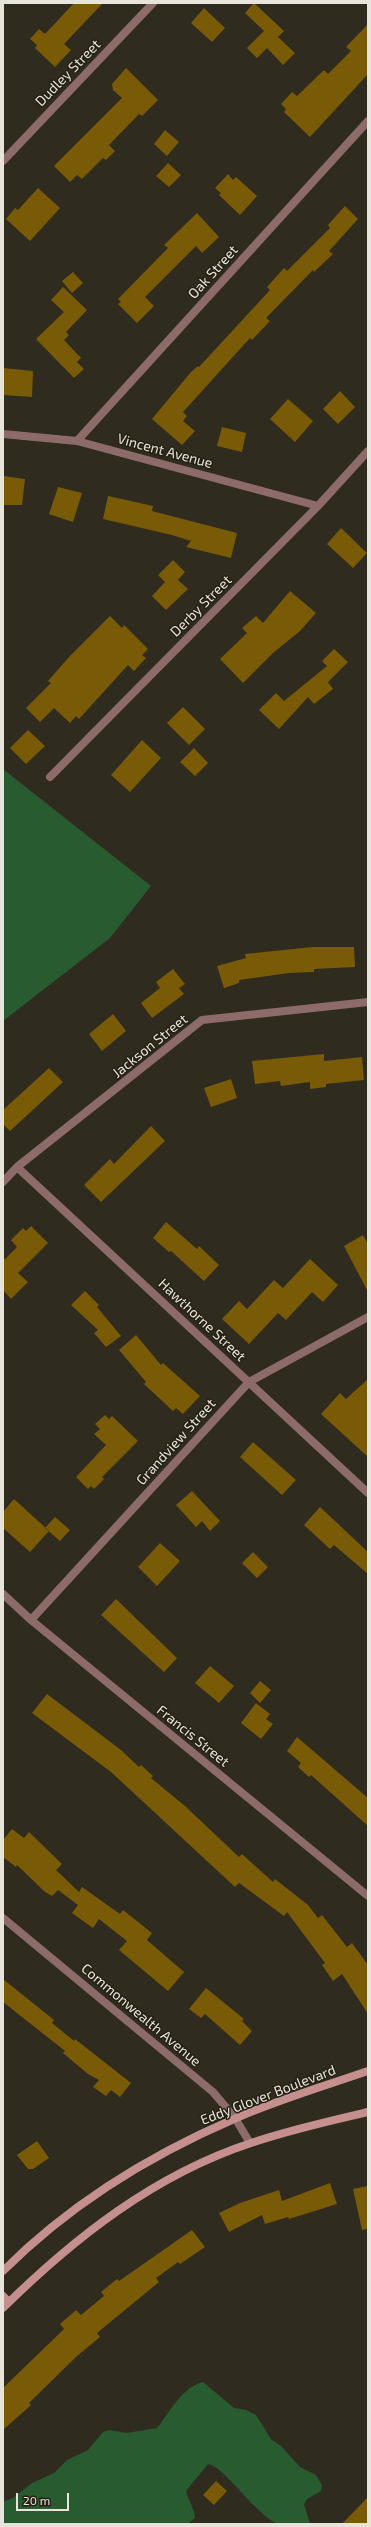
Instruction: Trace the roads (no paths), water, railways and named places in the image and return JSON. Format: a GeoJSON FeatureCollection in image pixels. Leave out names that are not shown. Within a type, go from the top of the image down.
{"type":"FeatureCollection","features":[{"type":"Feature","properties":{"kind":"street","name":"Dudley Street"},"geometry":{"type":"LineString","coordinates":[[3,161],[153,3]]}},
{"type":"Feature","properties":{"kind":"street","name":"Oak Street"},"geometry":{"type":"LineString","coordinates":[[77,441],[368,121]]}},
{"type":"Feature","properties":{"kind":"street","name":"Vincent Avenue"},"geometry":{"type":"LineString","coordinates":[[3,434],[77,441],[318,506]]}},
{"type":"Feature","properties":{"kind":"street","name":"Derby Street"},"geometry":{"type":"LineString","coordinates":[[50,777],[318,506],[368,451]]}},
{"type":"Feature","properties":{"kind":"street","name":"Jackson Street"},"geometry":{"type":"LineString","coordinates":[[3,1182],[18,1167],[202,1020],[368,1002]]}},
{"type":"Feature","properties":{"kind":"street","name":"Hawthorne Street"},"geometry":{"type":"LineString","coordinates":[[18,1167],[368,1493]]}},
{"type":"Feature","properties":{"kind":"street","name":"Grandview Street"},"geometry":{"type":"LineString","coordinates":[[31,1620],[249,1382],[368,1317]]}},
{"type":"Feature","properties":{"kind":"street","name":"Francis Street"},"geometry":{"type":"LineString","coordinates":[[3,1594],[31,1620],[368,1896]]}},
{"type":"Feature","properties":{"kind":"street","name":"Commonwealth Avenue"},"geometry":{"type":"LineString","coordinates":[[3,1918],[213,2092],[235,2118],[250,2143]]}},
{"type":"Feature","properties":{"kind":"street","name":"Eddy Glover Boulevard"},"geometry":{"type":"LineString","coordinates":[[3,2271],[37,2237],[108,2184],[163,2152],[235,2118],[368,2071]]}},
{"type":"Feature","properties":{"kind":"street"},"geometry":{"type":"LineString","coordinates":[[5,2302],[91,2229],[174,2176],[250,2143],[368,2112]]}}]}
